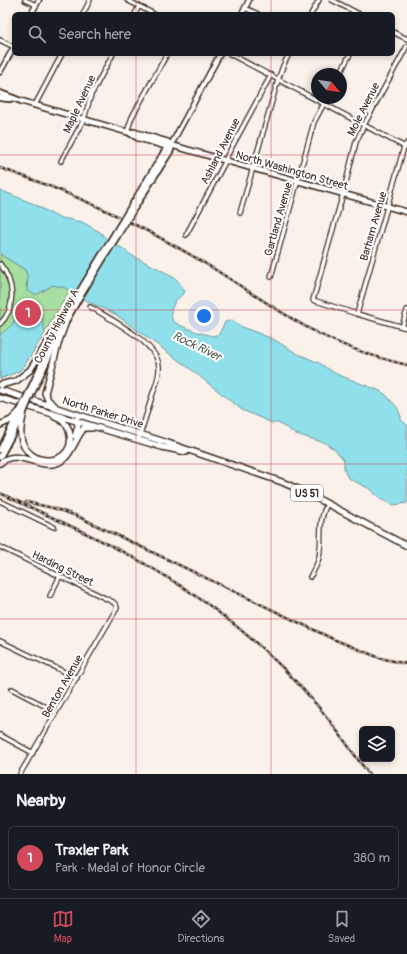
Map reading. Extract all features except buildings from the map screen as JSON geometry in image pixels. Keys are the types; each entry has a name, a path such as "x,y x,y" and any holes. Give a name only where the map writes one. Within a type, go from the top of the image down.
{"main road":[{"name":"North Washington Street","path":"0,93 16,100 127,132 134,132 168,142 171,145 407,212"},
{"path":"0,98 16,100"},
{"name":"North Washington Street","path":"127,132 132,136 165,146 171,145"},
{"path":"145,140 160,148 161,158"},
{"path":"134,206 166,149 171,145"},
{"path":"134,206 171,150 171,145"},
{"name":"County Highway A","path":"0,457 65,320 134,206"},
{"path":"0,385 16,381 30,370 65,320"},
{"path":"60,409 48,400 45,392 65,320"},
{"name":"North Parker Drive","path":"0,390 140,434 282,482 407,546"},
{"name":"North Parker Drive","path":"0,398 138,440 200,454"},
{"path":"22,411 20,432 25,448 38,459 47,461 55,460 62,456 68,449 70,441 69,430 58,418 39,410"},
{"path":"0,425 11,420 22,411"},
{"name":"County Highway A","path":"0,450 22,411"},
{"path":"72,447 77,432 77,421 73,413"},
{"path":"0,463 7,458 14,457 23,458 40,464 56,463 66,457 84,428 106,430"}],"street":[{"path":"25,0 36,5"},
{"path":"32,12 39,0"},
{"path":"84,12 90,0"},
{"path":"127,0 150,12"},
{"path":"243,12 249,0"},
{"path":"312,12 319,0"},
{"path":"332,0 355,12"},
{"path":"136,12 139,6"},
{"path":"245,8 254,12"},
{"path":"395,33 407,39"},
{"path":"0,40 12,46"},
{"name":"Mole Avenue","path":"357,314 313,300 356,142 407,46"},
{"path":"0,72 12,51"},
{"path":"34,105 61,56"},
{"name":"Maple Avenue","path":"61,161 84,119 91,95 112,56"},
{"path":"127,132 132,117 166,56"},
{"path":"171,145 219,56"},
{"path":"234,56 311,97"},
{"path":"240,213 282,66 288,56"},
{"path":"343,68 349,56"},
{"name":"Ashland Avenue","path":"186,235 271,75"},
{"path":"324,104 406,148"},
{"name":"Gartland Avenue","path":"271,278 315,120 324,104"},
{"name":"Barham Avenue","path":"357,314 407,143"},
{"path":"0,264 8,274 12,295 9,310 0,324"},
{"path":"90,308 119,324 139,339 155,353 158,360 159,373 138,440"},
{"path":"402,327 407,310"},
{"path":"357,314 407,328"},
{"path":"0,501 54,527"},
{"path":"310,577 318,563 320,556 320,524 321,517 327,504"},
{"name":"Harding Street","path":"0,547 113,602 117,606"},
{"path":"50,596 60,576"},
{"name":"Benton Avenue","path":"20,774 116,611 117,606"},
{"path":"0,641 76,678"},
{"path":"12,689 56,712"},
{"path":"0,735 33,753"}],"green space":[{"path":"0,254 25,270 28,277 26,287 42,292 53,285 70,290 24,366 19,371 0,379"}],"water":[{"name":"Rock River","path":"0,190 34,204 57,217 82,222 100,232 109,242 176,279 185,292 175,301 171,310 172,320 175,323 185,328 213,336 219,334 225,322 232,320 242,327 273,339 296,353 319,363 336,374 385,394 397,407 401,420 407,425 407,503 394,505 382,500 368,488 350,479 346,475 344,469 344,460 334,449 325,443 296,434 278,423 272,423 242,410 189,368 115,314 89,302 63,287 53,285 38,294 27,291 28,277 25,270 0,254"},
{"path":"24,303 37,306 42,317 45,333 24,366 19,371 0,379 0,335 13,324 21,306"}],"railway":[{"path":"0,168 55,188 134,224 186,252 283,313 332,340 356,350 407,365"},
{"path":"0,493 138,560 179,585 221,614 261,648 299,685 330,721 369,774"},
{"path":"26,502 53,508 77,516 333,639 380,658 407,664"}],"place":[{"name":"Traxler Park","path":"28,313"}]}
